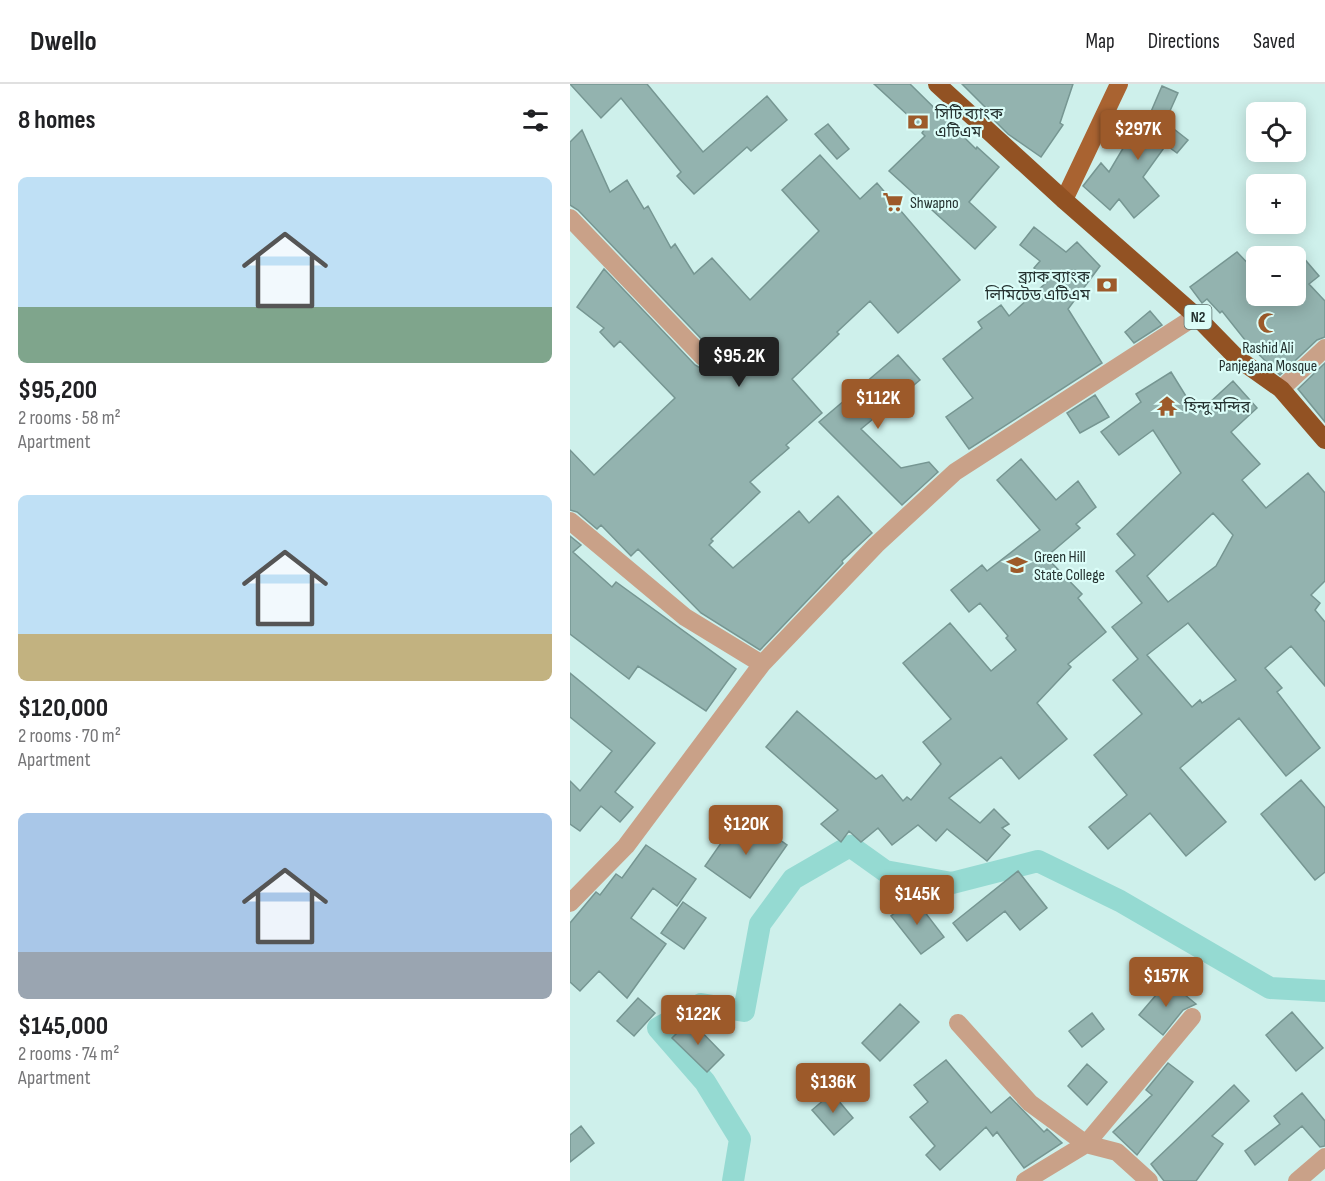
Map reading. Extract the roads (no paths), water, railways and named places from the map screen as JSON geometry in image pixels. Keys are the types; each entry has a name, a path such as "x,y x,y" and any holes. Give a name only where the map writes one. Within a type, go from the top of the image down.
{"highway":[{"name":"N2","path":"937,84 1196,316 1237,358 1281,389 1325,441"}],"main road":[{"path":"1064,200 1119,84"}],"street":[{"path":"570,218 702,357"},
{"path":"570,903 626,846 762,664 876,545 955,472 1196,316"},
{"path":"1281,389 1325,348"},
{"path":"570,521 684,617 762,664"},
{"path":"1025,1181 1086,1144 1192,1017"},
{"path":"957,1023 1030,1103 1086,1144 1117,1152 1149,1181"},
{"path":"1297,1181 1325,1157"}],"waterway":[{"path":"733,1181 740,1139 705,1082 658,1028 701,1004 744,1011 760,924 793,879 850,846 885,871 952,883 1038,861 1120,901 1270,988 1325,991"}],"place":[{"name":"সিটি ব্যাংক এটিএম","path":"918,122"},
{"name":"Shwapno","path":"893,202"},
{"name":"ব্র্যাক ব্যাংক লিমিটেড এটিএম","path":"1107,285"},
{"name":"Rashid Ali Panjegana Mosque","path":"1268,323"},
{"name":"হিন্দু মন্দির","path":"1167,406"},
{"name":"Green Hill State College","path":"1017,565"}]}
